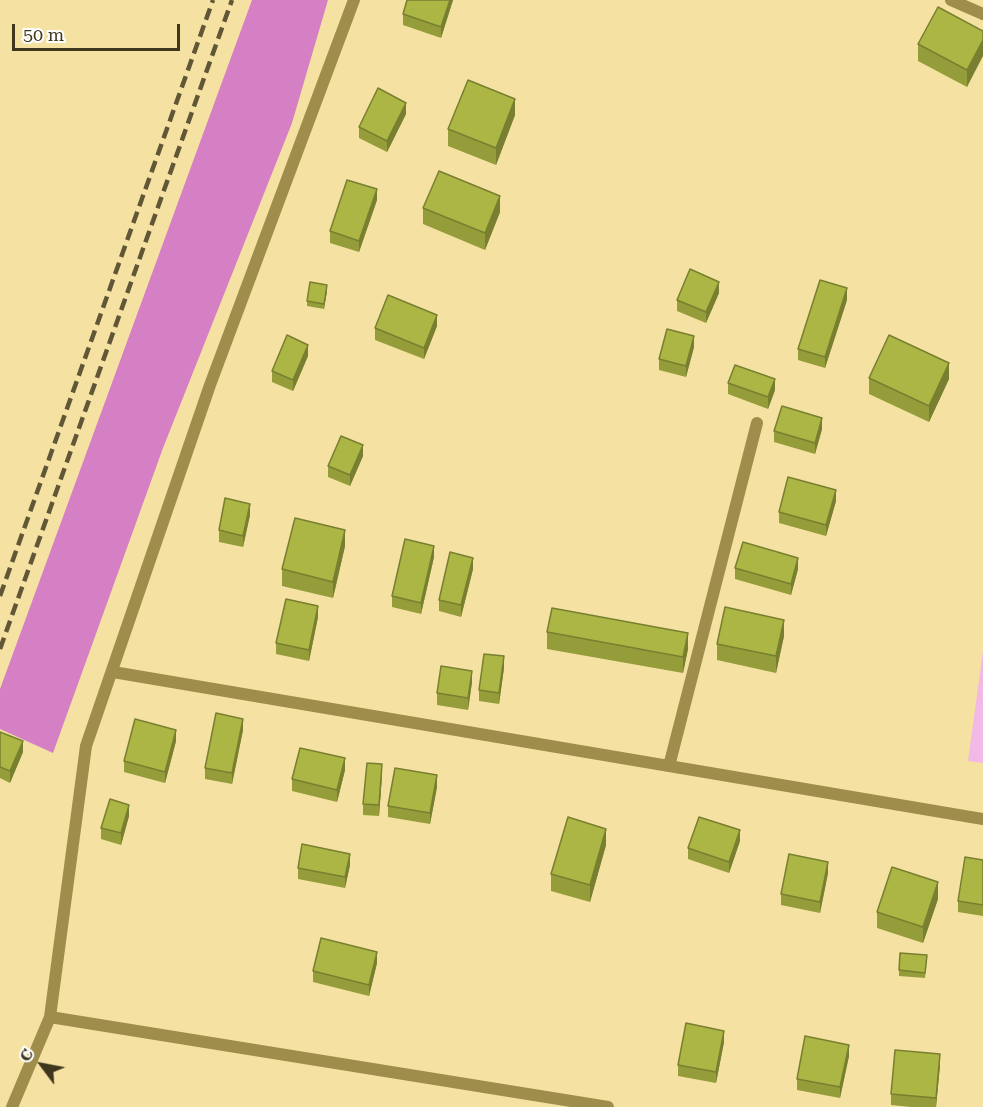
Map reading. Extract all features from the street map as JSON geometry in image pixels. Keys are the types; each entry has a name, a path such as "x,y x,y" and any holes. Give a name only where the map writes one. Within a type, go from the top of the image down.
{"street":[{"path":"12,1107 50,1017 86,746 210,385 354,0"},
{"path":"951,0 983,14"},
{"path":"669,766 757,423"},
{"path":"112,672 983,819"},
{"path":"50,1017 608,1107"}],"shaded area":[{"path":"252,0 328,0 292,123 163,448 53,753 0,729 0,689"},
{"path":"983,651 983,763 968,761"}],"building":[{"path":"407,0 450,0 441,27 403,14"},
{"path":"938,7 983,31 983,40 967,70 918,44"},
{"path":"468,80 515,99 496,148 448,129"},
{"path":"378,88 406,103 387,141 359,127"},
{"path":"439,171 500,196 485,233 423,208"},
{"path":"347,180 377,189 359,241 330,231"},
{"path":"690,269 719,282 706,312 677,300"},
{"path":"820,280 847,288 825,357 798,349"},
{"path":"310,282 327,285 324,304 307,301"},
{"path":"388,295 437,315 424,348 375,328"},
{"path":"667,329 694,336 686,366 659,359"},
{"path":"287,335 308,345 293,380 272,371"},
{"path":"889,335 949,363 929,406 869,378"},
{"path":"735,365 775,379 768,397 728,383"},
{"path":"782,406 822,418 815,443 774,431"},
{"path":"341,436 363,445 350,475 328,466"},
{"path":"788,477 836,490 826,525 779,512"},
{"path":"225,498 250,504 243,536 219,530"},
{"path":"295,518 345,530 333,582 282,569"},
{"path":"405,539 434,546 421,603 392,596"},
{"path":"743,542 798,558 791,584 735,568"},
{"path":"450,552 473,558 461,605 439,600"},
{"path":"286,599 318,606 309,650 276,643"},
{"path":"725,607 784,620 776,656 717,644"},
{"path":"552,608 688,633 683,657 547,632"},
{"path":"484,654 504,656 499,693 479,690"},
{"path":"441,666 472,671 468,698 437,693"},
{"path":"216,713 243,719 232,773 205,768"},
{"path":"135,719 176,730 165,772 124,761"},
{"path":"0,732 23,741 10,771 0,767"},
{"path":"300,748 345,758 337,790 292,779"},
{"path":"367,763 382,764 379,805 363,804"},
{"path":"395,768 437,775 430,813 388,806"},
{"path":"110,799 129,805 121,833 101,828"},
{"path":"568,817 606,829 590,885 551,874"},
{"path":"699,817 740,830 729,862 688,848"},
{"path":"302,844 350,854 345,877 298,868"},
{"path":"789,854 828,862 820,902 781,894"},
{"path":"965,857 983,860 983,905 958,901"},
{"path":"892,867 938,882 923,927 877,912"},
{"path":"321,938 377,952 369,985 313,971"},
{"path":"900,953 927,955 925,973 899,970"},
{"path":"686,1023 724,1031 716,1072 678,1065"},
{"path":"805,1036 849,1045 840,1087 797,1079"},
{"path":"895,1050 940,1054 936,1098 891,1094"}],"railway":[{"path":"0,596 213,0"},
{"path":"0,649 232,0"}]}
